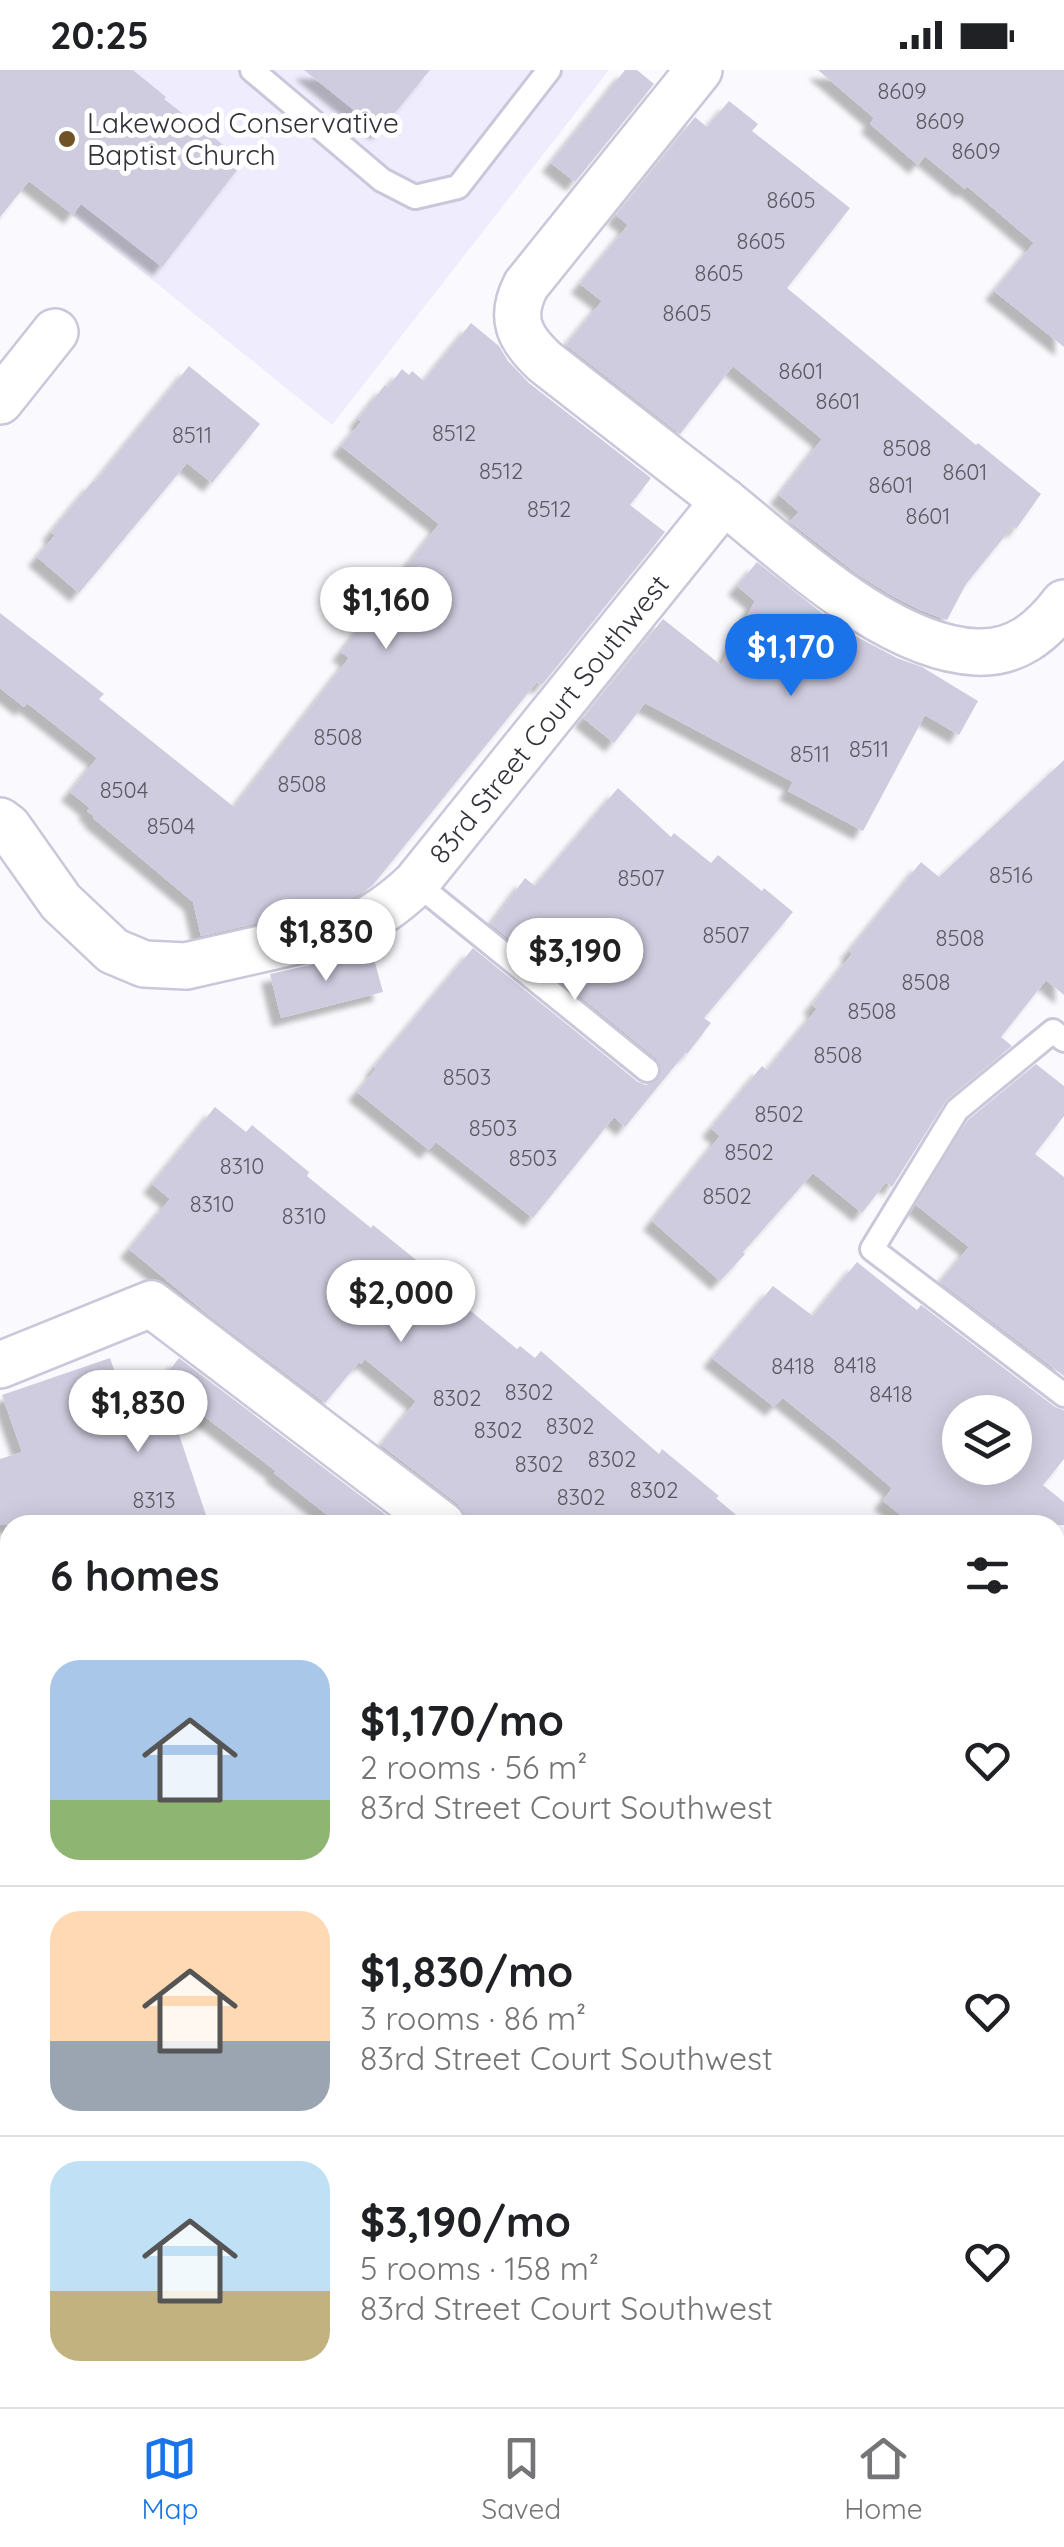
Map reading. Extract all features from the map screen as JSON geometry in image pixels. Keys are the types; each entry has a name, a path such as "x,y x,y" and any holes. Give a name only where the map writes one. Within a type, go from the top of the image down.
{"street":[{"path":"700,70 526,285 518,300 517,317 524,338 545,362 828,584 904,632 932,644 979,652 1012,647 1042,629 1064,603"},
{"path":"0,401 55,332"},
{"name":"83rd Street Court Southwest","path":"4,824 61,902 113,951 144,964 186,966 349,929 384,911 416,883 724,501"},
{"path":"0,1365 152,1304 429,1515"}],"lane":[{"path":"252,70 382,180 414,197 458,188 548,70"},
{"path":"416,883 647,1070"},
{"path":"1064,1040 1053,1031 957,1110 872,1248 1064,1396"}],"shaded area":[{"path":"0,70 609,70 332,425 0,157"}],"building":[{"path":"0,70 133,70 244,161 162,267 81,204 73,215 29,181 0,217"},
{"path":"304,70 430,70 380,131"},
{"path":"625,70 637,70 654,84 575,182 551,163"},
{"path":"818,70 1064,70 1064,347 994,291 1034,243 925,156 918,165 870,124 874,118"},
{"path":"729,101 758,124 752,131 850,208 787,288 1041,494 1016,529 1013,526 966,584 947,620 889,594 790,522 799,512 779,495 822,439 733,366 680,434 566,345 602,301 580,284 628,225 616,215 695,117 707,127"},
{"path":"471,323 499,346 529,383 651,478 630,505 665,532 372,886 341,904 201,936 193,902 93,818 87,811 90,808 70,792 97,758 27,703 24,707 0,688 0,613 104,694 99,699 234,807 349,658 341,652 439,524 341,446 385,385 388,387 402,369 409,375 412,371 424,381"},
{"path":"189,366 260,424 212,483 187,463 79,593 37,557 55,535 51,532"},
{"path":"757,562 861,639 922,667 978,701 959,735 925,715 863,831 788,791 793,782 645,703 614,743 583,718 663,619 721,665 755,601 737,586"},
{"path":"1064,760 1064,995 1046,980 1001,1037 1012,1046 947,1099 892,1187 886,1182 862,1213 813,1173 720,1281 652,1221 720,1136 711,1128 762,1066 767,1070 817,1009 812,1005 852,954 849,951 921,862 939,877"},
{"path":"618,788 671,837 674,833 711,863 718,855 793,912 704,1018 711,1023 625,1127 614,1117 533,1218 436,1142 429,1150 357,1092 473,948 638,1082 646,1085 658,1080 662,1071 656,1058 491,924 525,878 535,886"},
{"path":"371,948 383,992 281,1018 270,974"},
{"path":"1036,1064 1064,1086 1064,1116 1035,1154 1064,1177 1064,1376 940,1282 969,1247 916,1205 968,1120"},
{"path":"215,1107 246,1132 252,1125 309,1172 307,1176 447,1285 444,1289 517,1349 520,1346 535,1358 541,1351 659,1454 662,1449 719,1496 716,1498 736,1515 466,1515 458,1504 381,1445 416,1401 365,1359 325,1403 129,1249 170,1199 152,1184"},
{"path":"857,1262 917,1310 921,1305 1064,1410 1064,1459 1043,1485 1064,1502 1064,1515 900,1515 883,1501 892,1488 840,1444 783,1398 774,1407 712,1358 773,1286 813,1316"},
{"path":"110,1358 131,1419 179,1358 386,1515 327,1515 162,1384 206,1515 0,1515 0,1459 22,1452 2,1395"}],"place":[{"name":"Lakewood Conservative Baptist Church","path":"67,139"}]}
